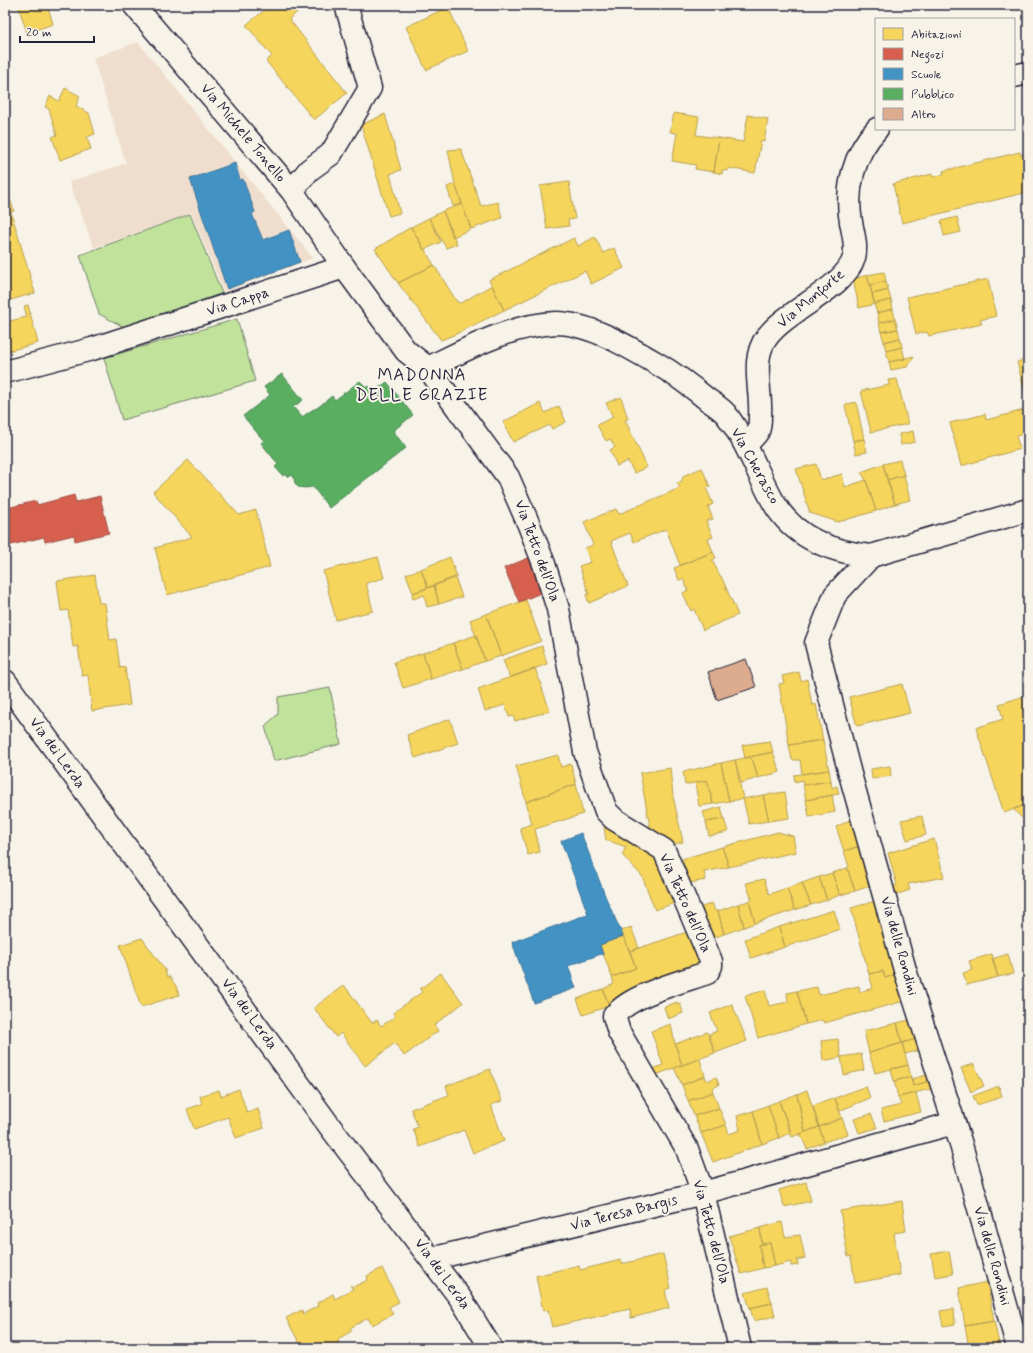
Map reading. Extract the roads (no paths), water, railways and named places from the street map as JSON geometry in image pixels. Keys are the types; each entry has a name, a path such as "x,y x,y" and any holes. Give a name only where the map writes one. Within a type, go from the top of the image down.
{"street":[{"name":"Via Michele Tonello","path":"134,5 292,191 344,267"},
{"path":"292,191 309,170 331,154 370,88 346,5"},
{"path":"1015,76 1028,73"},
{"name":"Via Monforte","path":"746,445 759,430 761,401 757,364 767,337 788,316 826,289 846,272 854,257 855,241 850,220 849,191 856,161 870,136 876,130"},
{"path":"344,267 406,351 428,368"},
{"name":"Via Cappa","path":"5,372 92,349 344,267"},
{"name":"Via Cherasco","path":"428,368 485,340 526,327 557,323 589,330 624,344 679,376 724,412 746,445 775,504 796,529 822,545 839,551 871,556 1028,510"},
{"name":"Via Tetto dell'Ola","path":"428,368 508,477 542,558 558,609 585,752 606,811 614,819 664,850 711,961 711,966 707,973 634,1000 620,1008 614,1016 620,1032 687,1149 703,1193 740,1348"},
{"name":"Via delle Rondini","path":"871,556 835,595 816,642 850,774 905,970 954,1123 1018,1348"},
{"name":"Via dei Lerda","path":"5,681 331,1128 461,1299 484,1346"},
{"name":"Via Teresa Bargis","path":"432,1259 703,1193 954,1123"}],"district":[{"name":"MADONNA DELLE GRAZIE","path":"422,385"}]}
